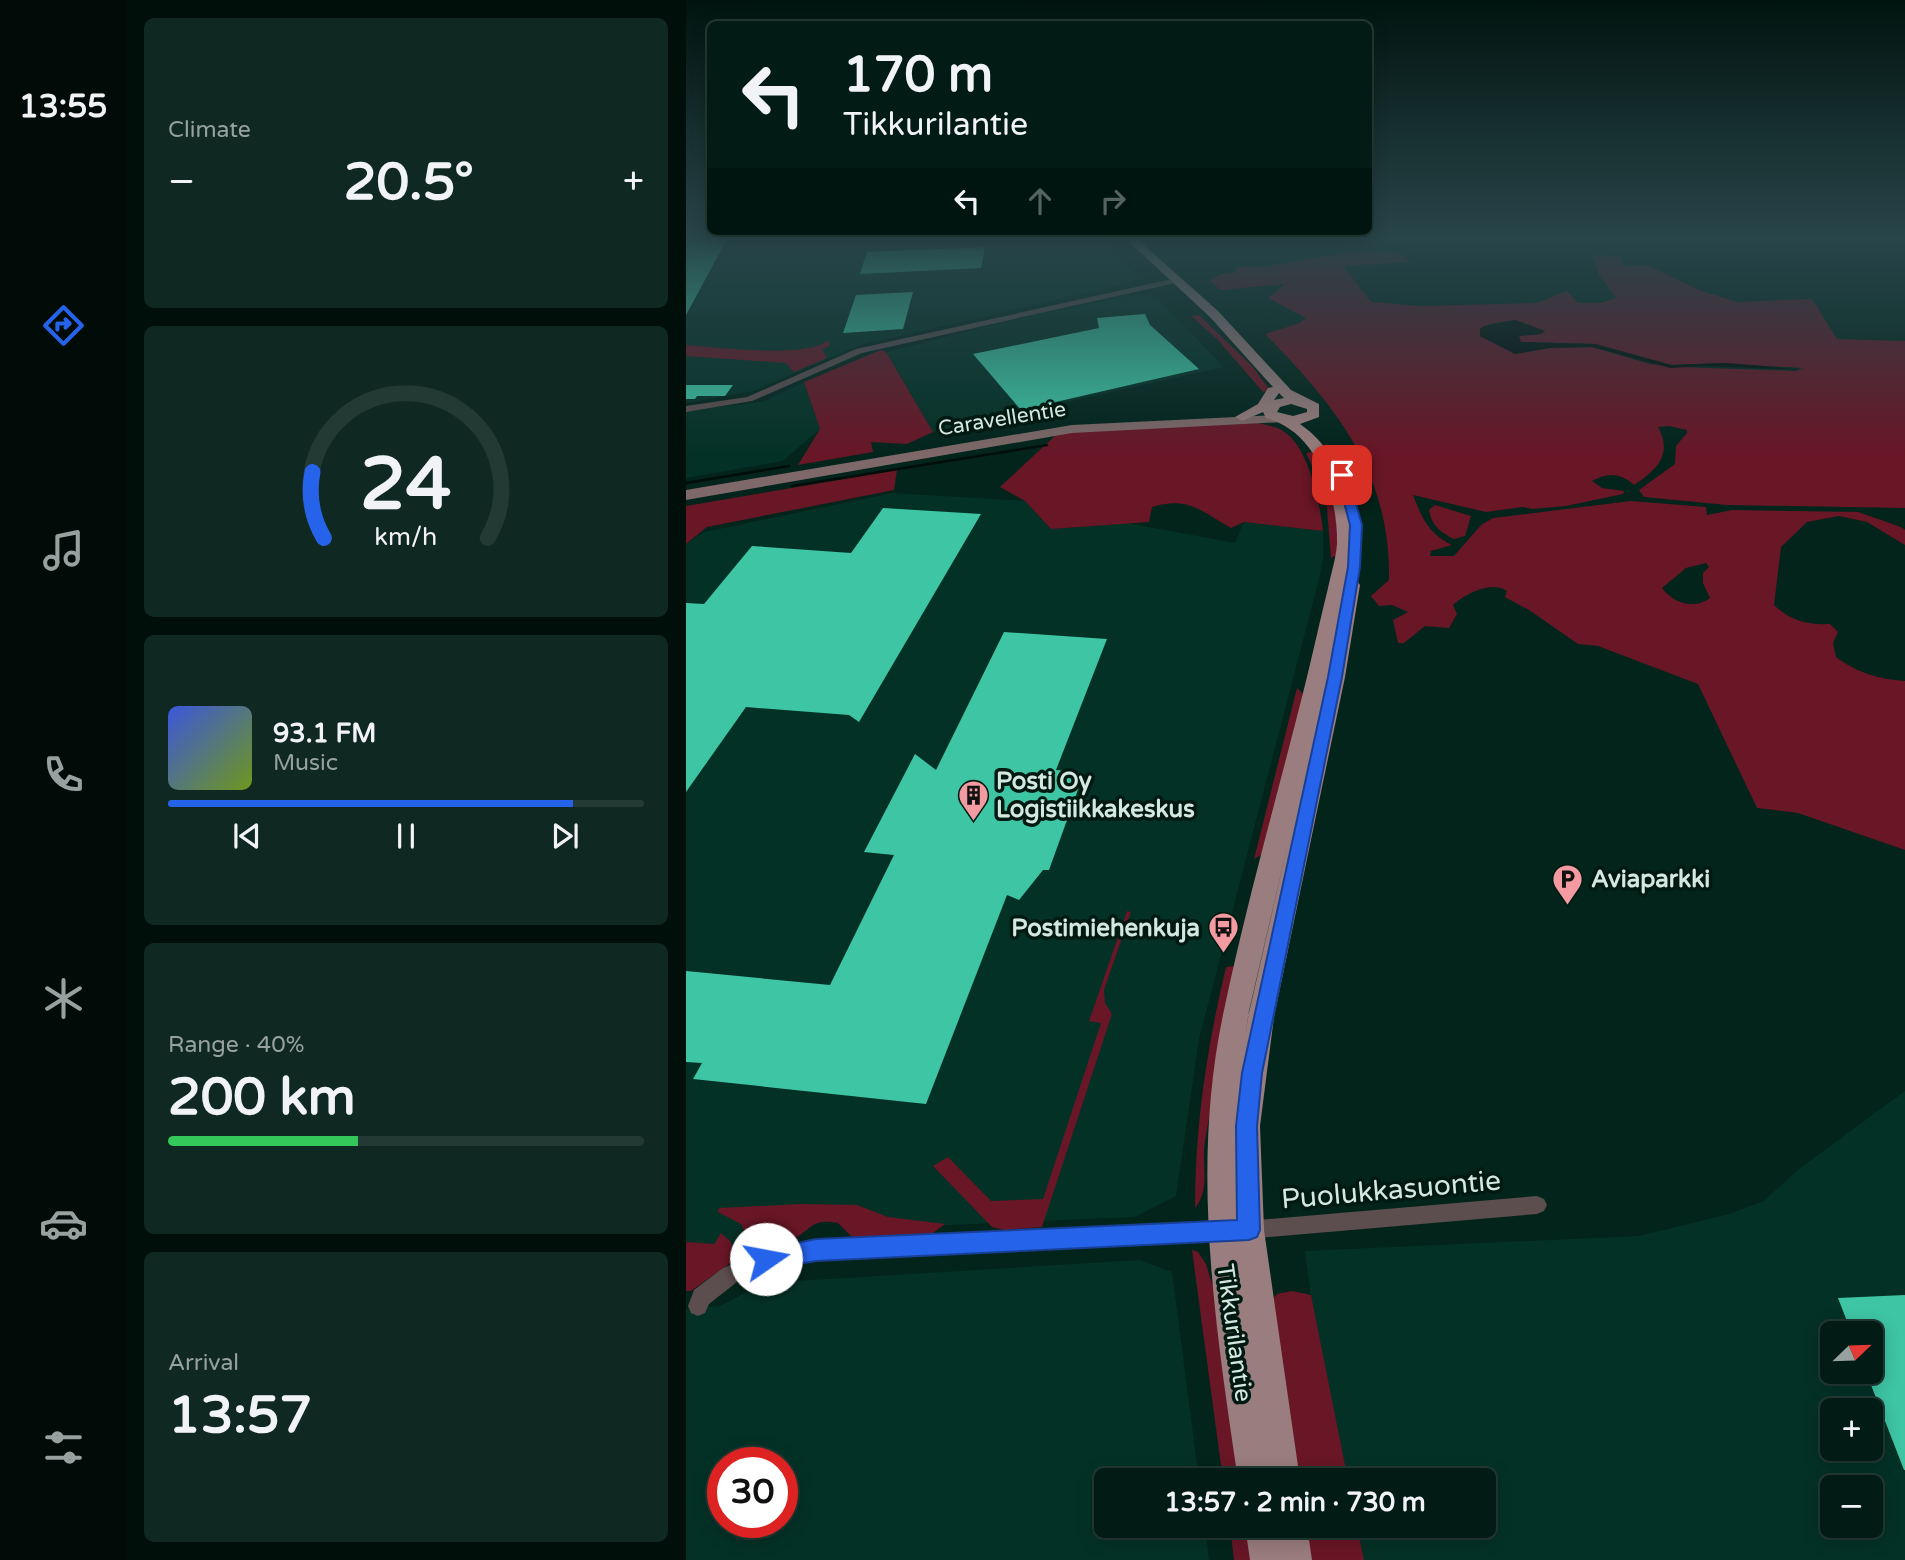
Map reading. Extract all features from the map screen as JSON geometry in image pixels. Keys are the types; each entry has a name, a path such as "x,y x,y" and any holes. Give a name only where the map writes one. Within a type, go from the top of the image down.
{"main road":[{"name":"Tikkurilantie","path":"1202,312 1248,358 1276,408 1311,438 1333,476 1345,523 1345,547 1320,664 1236,1011 1223,1105 1235,1231 1281,1468"},
{"name":"Tikkurilantie","path":"1208,312 1228,329 1286,393 1314,407 1315,411 1309,423 1331,453 1348,490 1356,525 1356,546 1344,631 1252,1073 1227,1299 1253,1468"},
{"path":"1276,408 1301,401"},
{"path":"1276,408 1311,417"},
{"name":"Caravellentie","path":"686,495 1072,429 1209,422 1276,408"},
{"name":"Caravellentie","path":"1209,422 1276,408"},
{"name":"Caravellentie","path":"686,501 804,474"},
{"path":"1264,1538 1268,1560"},
{"path":"1291,1538 1294,1560"}],"street":[{"path":"686,409 743,401 859,352 1036,312"},
{"name":"Puolukkasuontie","path":"1235,1231 1537,1205"},
{"path":"698,1306 701,1297 730,1275 782,1254 986,1241 1235,1231"}],"shaded area":[{"path":"686,312 1005,312 860,345 753,391 686,403"},
{"path":"1050,312 1170,312 1224,367 933,432 886,352"},
{"path":"1294,312 1820,312 1837,339 1905,341 1905,508 1727,505 1644,497 1639,490 1675,464 1676,446 1687,433 1687,430 1669,426 1658,427 1664,445 1660,461 1634,485 1614,475 1592,481 1602,488 1624,491 1623,494 1566,506 1532,509 1523,507 1486,512 1413,495 1427,524 1452,545 1431,551 1430,556 1454,556 1481,525 1493,518 1631,501 1706,507 1707,515 1732,510 1858,512 1901,527 1905,530 1905,545 1867,522 1839,516 1807,522 1781,547 1774,605 1800,621 1830,624 1838,632 1833,643 1836,657 1844,663 1869,674 1905,681 1905,850 1798,813 1757,808 1698,684 1598,646 1578,644 1505,597 1507,591 1501,588 1479,590 1458,601 1453,605 1457,614 1449,628 1425,626 1404,643 1398,643 1393,620 1408,612 1392,605 1379,606 1371,596 1389,580 1387,542 1380,507 1369,475 1336,416 1315,388 1265,334 1300,323 1306,318","holes":["1515,320 1545,331 1519,336 1521,342 1596,344 1671,365 1718,363 1802,368 1796,371 1650,364 1592,347 1549,348 1515,354 1480,336 1489,324","1706,563 1709,567 1703,573 1703,583 1710,598 1704,602 1684,603 1672,598 1662,588 1686,568"]},
{"path":"1199,315 1252,366 1270,390 1263,392 1218,340 1191,316"},
{"path":"1515,320 1545,331 1541,334 1519,336 1521,342 1595,344 1671,365 1727,363 1808,370 1705,366 1670,368 1592,347 1549,348 1515,354 1480,336 1480,329 1484,326"},
{"path":"828,340 830,346 822,349 827,358 794,372 786,363 686,356 686,345 782,350 817,346"},
{"path":"881,350 886,352 933,432 907,444 871,442 873,452 798,465 820,429 804,382"},
{"path":"804,382 820,429 783,461 686,478 686,411 765,401"},
{"path":"1252,421 1283,431 1300,449 1312,476 1323,531 1244,522 1231,528 1194,507 1175,503 1152,507 1149,522 1051,529 1025,501 1000,487 1057,434"},
{"path":"1312,452 1328,474 1335,500 1337,555 1331,558 1326,497 1306,453"},
{"path":"897,470 894,490 707,527 686,544 686,506"},
{"path":"892,493 1025,501 1051,529 1127,523 1235,543 1244,522 1323,531 1323,559 1318,583 1199,1039 1176,1196 1135,1217 855,1229 852,1215 810,1217 796,1232 686,1277 686,544 704,532"},
{"path":"1435,505 1471,516 1465,536 1454,539 1437,528 1429,510"},
{"path":"1297,688 1303,694 1266,852 1254,859"},
{"path":"1127,911 1131,912 1104,990 1105,1003 1112,1014 1042,1227 1004,1230 992,1227 933,1166 948,1157 991,1201 1043,1199 1101,1023 1089,1021"},
{"path":"1235,966 1205,1141 1203,1192 1195,1208 1197,1147 1208,1057 1226,967"},
{"path":"1905,1091 1905,1560 1364,1560 1359,1538 1496,1538 1496,1468 1345,1468 1314,1318 1305,1251 1639,1236 1729,1214 1764,1201 1799,1169"},
{"path":"800,1204 857,1205 888,1217 945,1224 933,1233 852,1237 838,1223 823,1222 813,1225 790,1241 754,1252 741,1224 718,1212 719,1208"},
{"path":"721,1233 731,1242 736,1259 691,1291 686,1291 686,1242 714,1244"},
{"path":"1192,1250 1198,1252 1206,1264 1216,1297 1237,1468 1221,1468"},
{"path":"1140,1260 1172,1272 1197,1468 1094,1468 1094,1538 1206,1538 1209,1560 686,1560 686,1309 720,1306 764,1283"},
{"path":"1292,1291 1311,1295 1346,1468 1294,1468 1268,1304 1277,1294"},
{"path":"1231,1538 1248,1538 1252,1560 1234,1560"},
{"path":"1305,1538 1359,1538 1364,1560 1308,1560"}],"building":[{"path":"850,312 908,312 903,329 843,333"},
{"path":"1145,314 1150,325 1199,369 1021,410 973,354 1099,328 1097,318"},
{"path":"686,385 733,385 725,396 697,396 695,399 686,399"},
{"path":"883,508 981,514 859,722 849,715 746,707 686,792 686,603 704,604 752,546 851,553"},
{"name":"Posti Oy Logistiikkakeskus","path":"1004,632 1107,639 1056,770 1084,773 1049,870 1043,870 1019,900 1007,895 926,1104 693,1079 702,1063 686,1062 686,971 830,985 894,855 864,852 915,754 936,770"},
{"path":"1905,1295 1905,1470 1883,1416 1883,1398 1876,1398 1871,1384 1883,1384 1883,1321 1847,1321 1838,1298"}],"waterway":[{"path":"792,486 1047,445"},
{"path":"686,483 789,466"}],"place":[{"name":"Posti Oy Logistiikkakeskus","path":"973,822"},
{"name":"Aviaparkki","path":"1568,906"},
{"name":"Postimiehenkuja","path":"1223,955"}],"route":[{"path":"766,1259 816,1250 1249,1230 1246,1126 1252,1073 1261,1017 1335,677 1354,567 1356,525 1342,475"}]}
